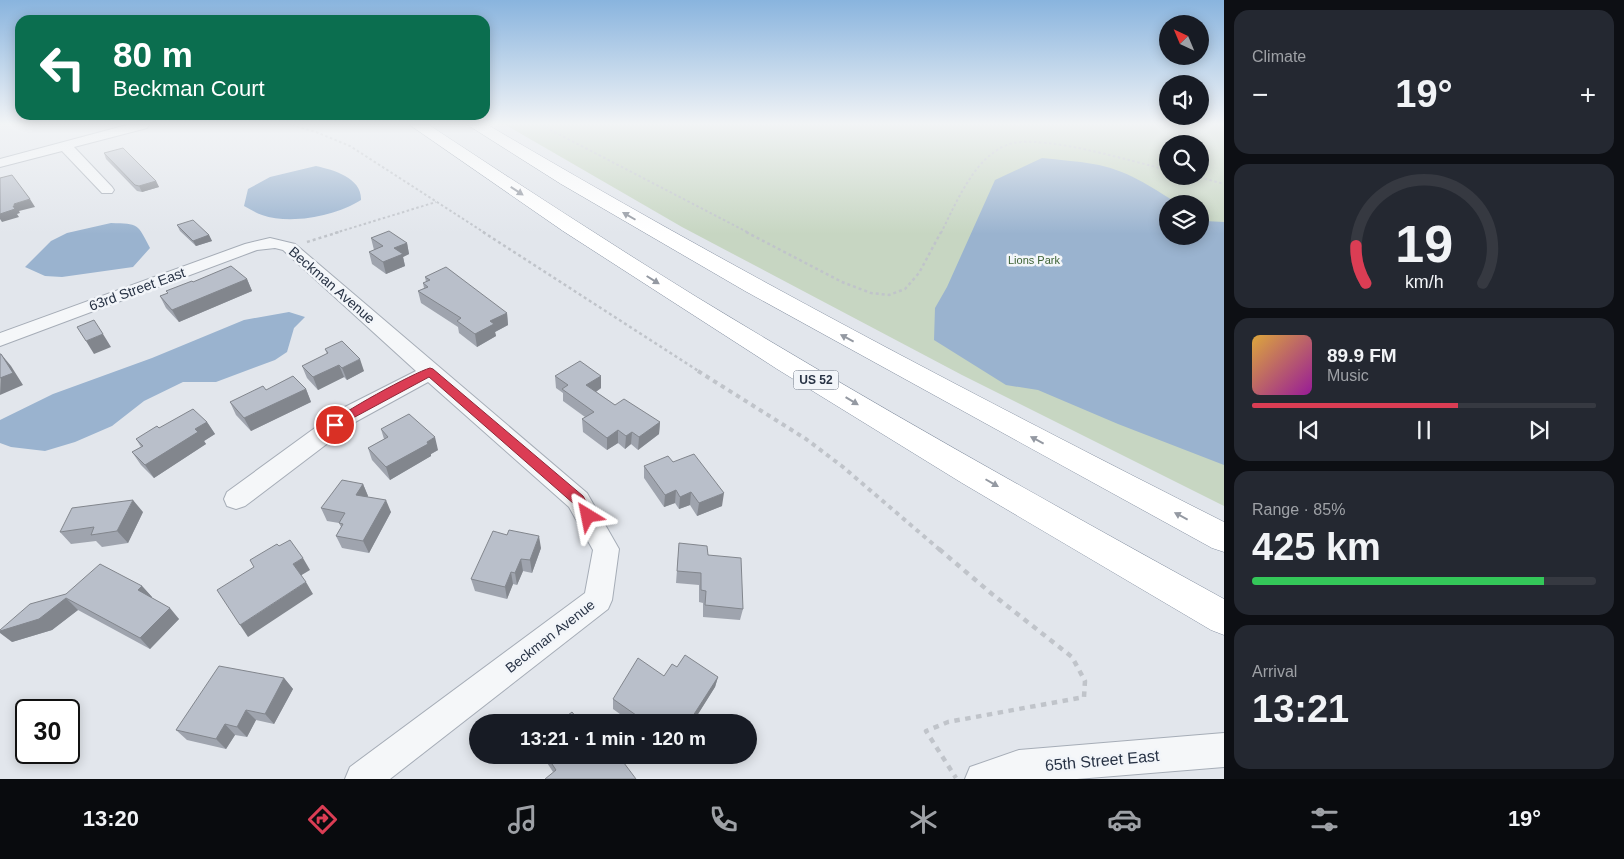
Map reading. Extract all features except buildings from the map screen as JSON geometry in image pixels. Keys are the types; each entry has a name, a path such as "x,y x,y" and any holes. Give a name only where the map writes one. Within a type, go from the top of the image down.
{"highway":[{"name":"US 52","path":"473,161 607,251 734,331 1224,618"},
{"path":"538,161 704,259 1023,433 1224,538"}],"street":[{"path":"80,161 107,190"},
{"name":"63rd Street East","path":"0,340 251,247 282,244"},
{"name":"Beckman Avenue","path":"282,244 578,500 606,549 598,600 362,779"},
{"path":"236,499 349,415 430,372"},
{"name":"65th Street East","path":"982,779 1019,767 1221,750"}],"path":[{"path":"374,161 806,439 843,467 992,594 1072,657 1085,680 1084,697 948,722 926,731 957,779"},
{"path":"611,161 842,282 871,294 890,296 904,290 916,278 941,234 959,196 985,161"},
{"path":"1128,161 1159,168"},
{"path":"1209,180 1224,184"},
{"path":"282,244 436,202"}],"green space":[{"name":"Lions Park","path":"569,161 1159,161 1159,185 1209,185 1209,161 1224,161 1224,506 962,375 682,227"}],"water":[{"path":"1035,161 1075,161 1105,166 1127,174 1164,195 1159,195 1159,245 1209,245 1209,221 1224,222 1224,465 1118,424 1038,390 1006,385 934,340 935,308 947,287 995,180"},
{"path":"316,166 346,176 357,186 361,200 351,206 326,214 299,219 274,218 244,206 248,189 270,177"},
{"path":"111,223 136,226 150,248 133,267 62,277 45,276 25,267 51,241 67,233"},
{"path":"289,312 305,317 294,328 287,352 275,360 216,382 183,382 144,401 112,426 75,442 45,451 11,447 0,443 0,420 53,394 152,358 244,320"}],"route":[{"path":"335,425 349,415 430,372 578,500 588,516"}]}
